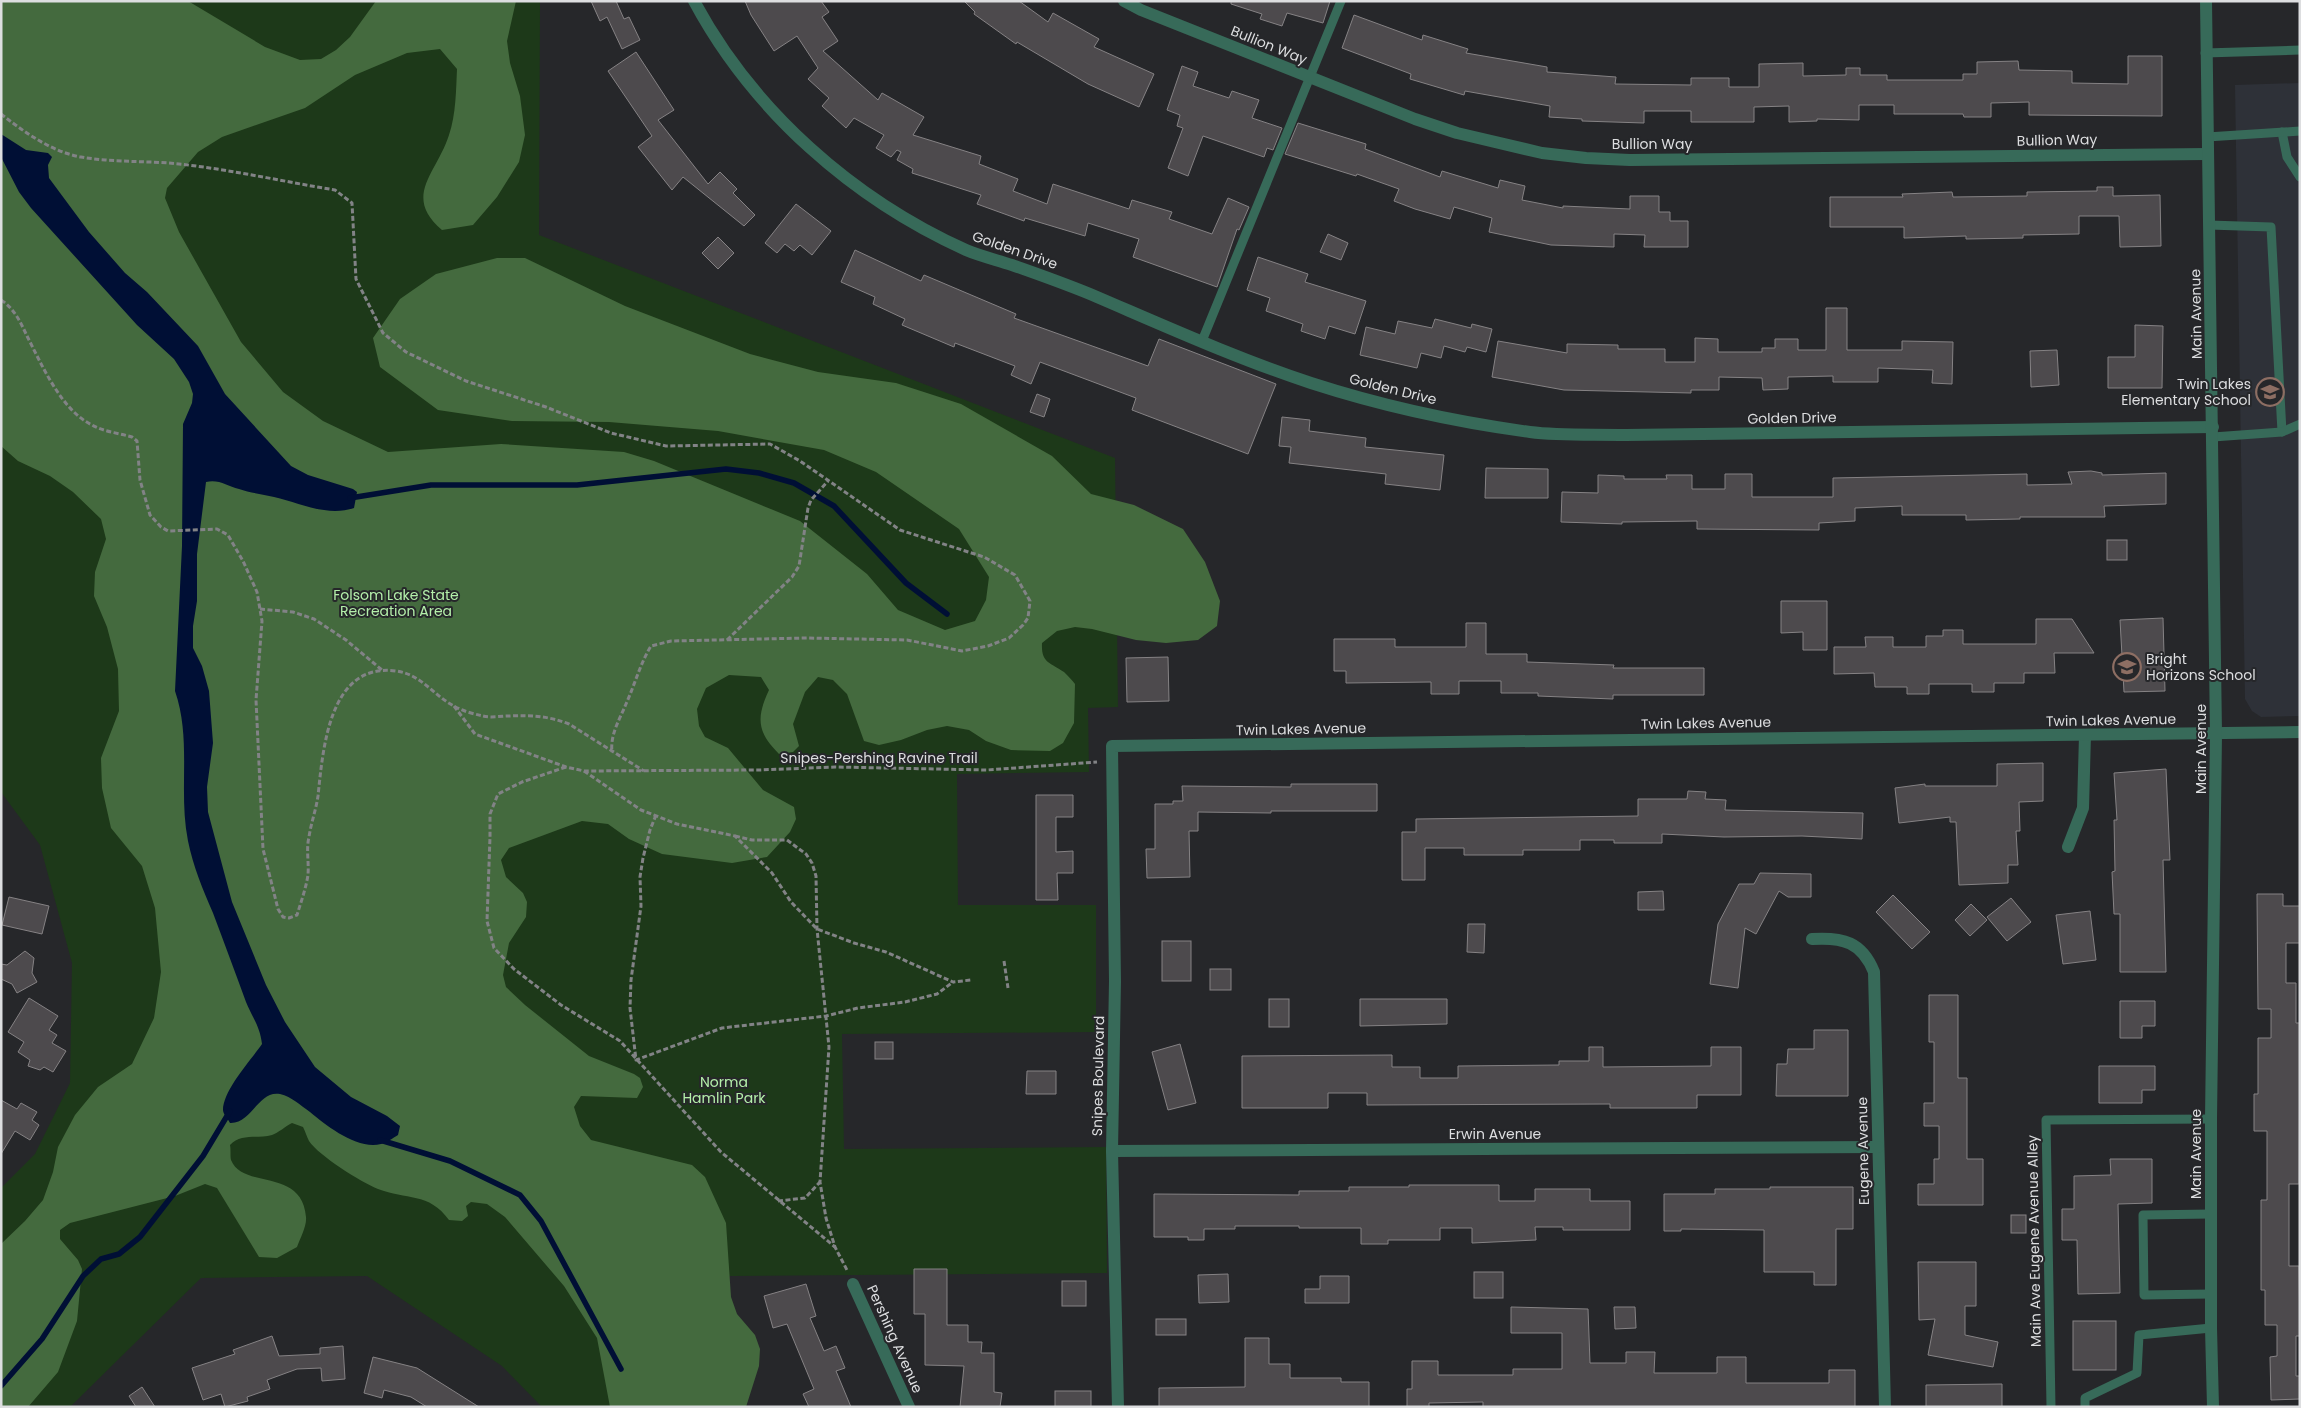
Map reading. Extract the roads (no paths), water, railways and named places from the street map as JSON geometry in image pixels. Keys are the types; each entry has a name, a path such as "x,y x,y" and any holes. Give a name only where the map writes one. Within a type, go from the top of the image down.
{"street":[{"name":"Golden Drive","path":"694,1 724,49 770,107 813,151 878,201 913,223 968,251 1068,284 1202,341 1310,382 1364,398 1473,423 1533,432 1626,435 2213,432"},
{"name":"Bullion Way","path":"1124,1 1141,10 1415,119 1457,133 1534,151 1586,158 1630,160 2207,154"},
{"name":"Main Avenue","path":"2206,1 2205,53 2213,432 2216,734 2210,1119 2210,1328 2213,1407"},
{"name":"Twin Lakes Avenue","path":"1112,746 2300,732"},
{"path":"2068,846 2083,808 2084,735"},
{"name":"Snipes Boulevard","path":"1112,746 1115,981 1112,1151 1118,1407"},
{"name":"Eugene Avenue","path":"1812,939 1826,938 1849,942 1860,949 1868,959 1874,972 1885,1407"},
{"name":"Erwin Avenue","path":"1112,1151 1878,1147"},
{"name":"Pershing Avenue","path":"853,1284 909,1407"}],"lane":[{"path":"1202,341 1341,1"},
{"path":"2205,53 2300,50"},
{"path":"2207,137 2300,131"},
{"path":"2282,132 2287,157 2300,177"},
{"path":"2209,225 2271,228 2282,432"},
{"path":"2213,432 2282,432 2300,424"},
{"name":"Main Ave Eugene Avenue Alley","path":"2051,1407 2046,1120 2210,1119"},
{"path":"2210,1214 2143,1215 2144,1295 2210,1294"},
{"path":"2084,1407 2085,1398 2138,1373 2139,1336 2210,1328"}],"water":[{"path":"1,134 26,150 48,153 52,157 48,165 49,178 89,232 125,273 147,292 198,346 225,394 291,466 308,475 353,489 357,492 354,508 334,511 314,508 219,482 206,482 197,554 197,601 193,626 193,648 202,666 209,691 213,743 207,787 208,812 232,902 266,985 285,1022 315,1067 351,1097 387,1116 400,1126 398,1135 383,1143 362,1144 343,1136 292,1099 280,1094 272,1094 266,1097 238,1122 230,1123 224,1113 224,1102 232,1085 262,1044 258,1027 246,1002 195,869 185,822 183,728 175,691 182,546 183,424 192,403 193,394 189,382 174,359 137,325 31,208 19,192 1,157"}],"waterway":[{"path":"350,498 431,485 577,485 726,469 759,473 794,483 834,506 906,583 947,614"},
{"path":"1,1386 42,1339 83,1276 101,1259 119,1254 140,1237 203,1156 230,1111"},
{"path":"380,1140 450,1161 520,1195 541,1221 621,1369"}],"place":[{"name":"Twin Lakes Elementary School","path":"2270,392"},
{"name":"Bright Horizons School","path":"2127,667"}],"park label":[{"name":"Folsom Lake State Recreation Area","path":"396,604"},
{"name":"Norma Hamlin Park","path":"724,1090"}]}
